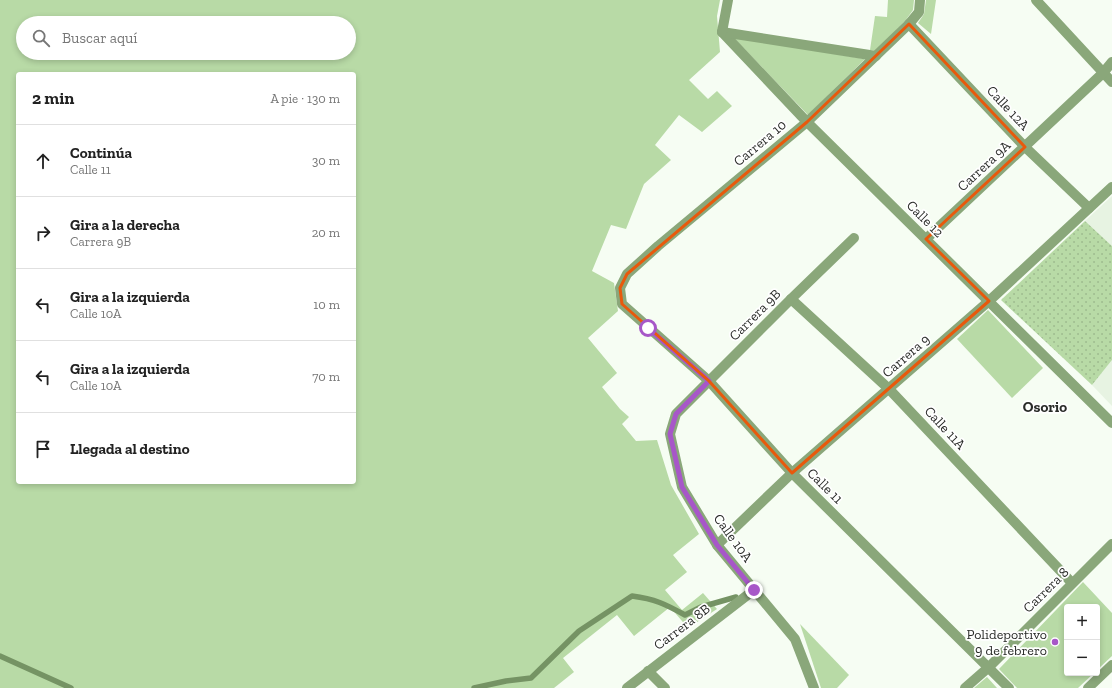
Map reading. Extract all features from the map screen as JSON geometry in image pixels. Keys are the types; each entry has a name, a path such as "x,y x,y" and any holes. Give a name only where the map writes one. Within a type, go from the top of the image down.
{"street":[{"path":"728,0 722,32 876,56"},
{"name":"Carrera 10","path":"622,304 620,288 627,274 658,246 807,122 909,24 919,12 920,0"},
{"path":"1036,0 1112,82"},
{"name":"Calle 12A","path":"909,24 1025,146 1089,208"},
{"name":"Calle 12","path":"722,32 807,122 1112,423"},
{"name":"Carrera 9A","path":"926,239 1103,73 1112,62"},
{"name":"Carrera 9","path":"717,545 792,474 989,301 1112,186"},
{"name":"Carrera 9B","path":"676,414 854,238"},
{"name":"Calle 11A","path":"791,299 889,389 1072,583"},
{"name":"Calle 11","path":"622,304 709,381 792,474 1009,688"},
{"name":"Calle 10A","path":"676,414 670,434 682,487 717,545 795,639 814,688"},
{"name":"Carrera 8","path":"965,688 989,667 1112,544"},
{"name":"Carrera 8B","path":"627,688 648,670 754,590"},
{"path":"1088,688 1112,665"},
{"path":"648,670 665,688"}],"highlighted area":[{"path":"909,24 1025,147 926,239 989,301 792,473 709,381 622,304 620,288 627,274 807,122"}],"shaded area":[{"path":"1112,196 1112,246 1085,221"},
{"path":"1112,360 1112,406 1092,385"}],"green space":[{"path":"0,0 720,0 717,16 720,52 689,80 708,99 717,91 732,106 702,132 679,115 655,145 671,160 644,184 626,229 611,225 592,271 614,283 618,311 588,338 617,373 602,387 620,409 629,417 622,424 636,441 657,440 671,485 699,534 673,555 687,572 665,590 682,610 703,593 717,609 688,628 670,607 634,636 617,615 563,658 574,672 554,688 0,688"},
{"path":"888,0 914,0 913,10 905,21 876,51 870,50 875,16 887,17"},
{"path":"926,0 936,0 931,34 918,23 924,14"},
{"path":"733,37 865,59 808,115"},
{"path":"1085,221 1112,246 1112,360 1092,385 1001,300"},
{"path":"988,310 1043,368 1012,398 957,339"},
{"path":"1083,582 1112,613 1112,656 1100,667 1100,604 1064,604 1064,676 1091,676 1078,688 1017,688 999,669"},
{"path":"800,624 849,675 837,688 821,688"},
{"path":"987,677 997,688 974,688"}],"waterway":[{"path":"474,688 506,681 531,678 579,631 632,596 660,602 685,615 701,607 736,597"},
{"path":"0,656 71,688"}],"place":[{"name":"Polideportivo 9 de febrero","path":"1055,642"}],"district":[{"name":"Osorio","path":"1045,407"}],"route":[{"path":"648,328 709,381 676,414 670,434 682,487 717,545 754,590"}]}
